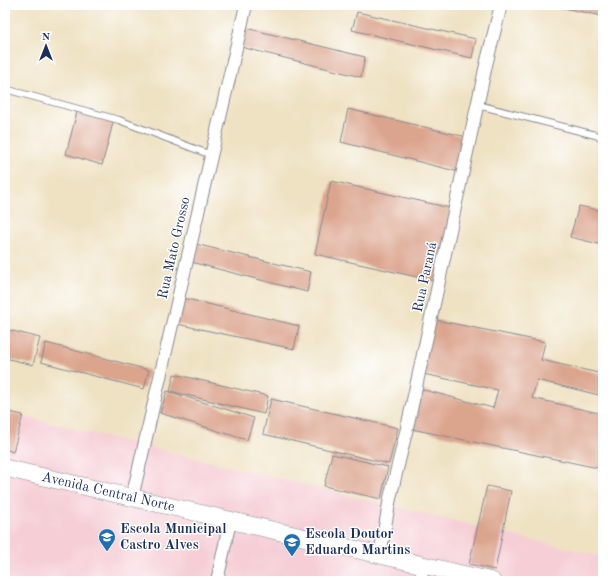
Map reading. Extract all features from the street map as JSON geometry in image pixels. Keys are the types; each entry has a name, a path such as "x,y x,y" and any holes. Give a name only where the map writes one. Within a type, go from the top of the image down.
{"main road":[{"name":"Avenida Central Norte","path":"5,468 380,556 422,573 492,581"}],"street":[{"name":"Rua Mato Grosso","path":"132,498 246,5"},
{"name":"Rua Paraná","path":"380,556 390,498 409,422 486,65 501,5"},
{"path":"217,581 230,521"}],"lane":[{"path":"5,89 114,119 164,136 211,155"},
{"path":"478,105 603,137"}],"shaded area":[{"path":"5,412 603,557 603,581 5,581"}],"building":[{"path":"603,5 603,16 554,6"},
{"path":"357,12 476,39 472,58 352,30"},
{"path":"246,28 365,57 361,77 241,47"},
{"path":"78,108 114,119 102,165 66,154"},
{"path":"348,109 471,138 463,173 341,142"},
{"path":"331,181 455,209 439,282 315,254"},
{"path":"579,206 603,211 603,245 570,237"},
{"path":"191,243 311,272 307,292 187,261"},
{"path":"179,297 299,326 294,349 172,323"},
{"path":"431,319 545,342 541,360 603,374 603,396 537,380 532,398 603,414 603,469 407,428 416,388 493,408 498,390 419,373"},
{"path":"5,329 40,338 33,365 5,358"},
{"path":"46,343 149,370 144,389 41,362"},
{"path":"174,374 268,396 264,414 170,391"},
{"path":"167,391 254,418 247,440 160,413"},
{"path":"271,399 398,428 389,464 263,434"},
{"path":"5,411 23,415 13,452 5,449"},
{"path":"332,454 388,467 381,499 324,486"},
{"path":"487,486 511,491 495,570 469,564"}],"place":[{"name":"Escola Municipal Castro Alves","path":"107,552"},
{"name":"Escola Doutor Eduardo Martins","path":"292,557"}]}
